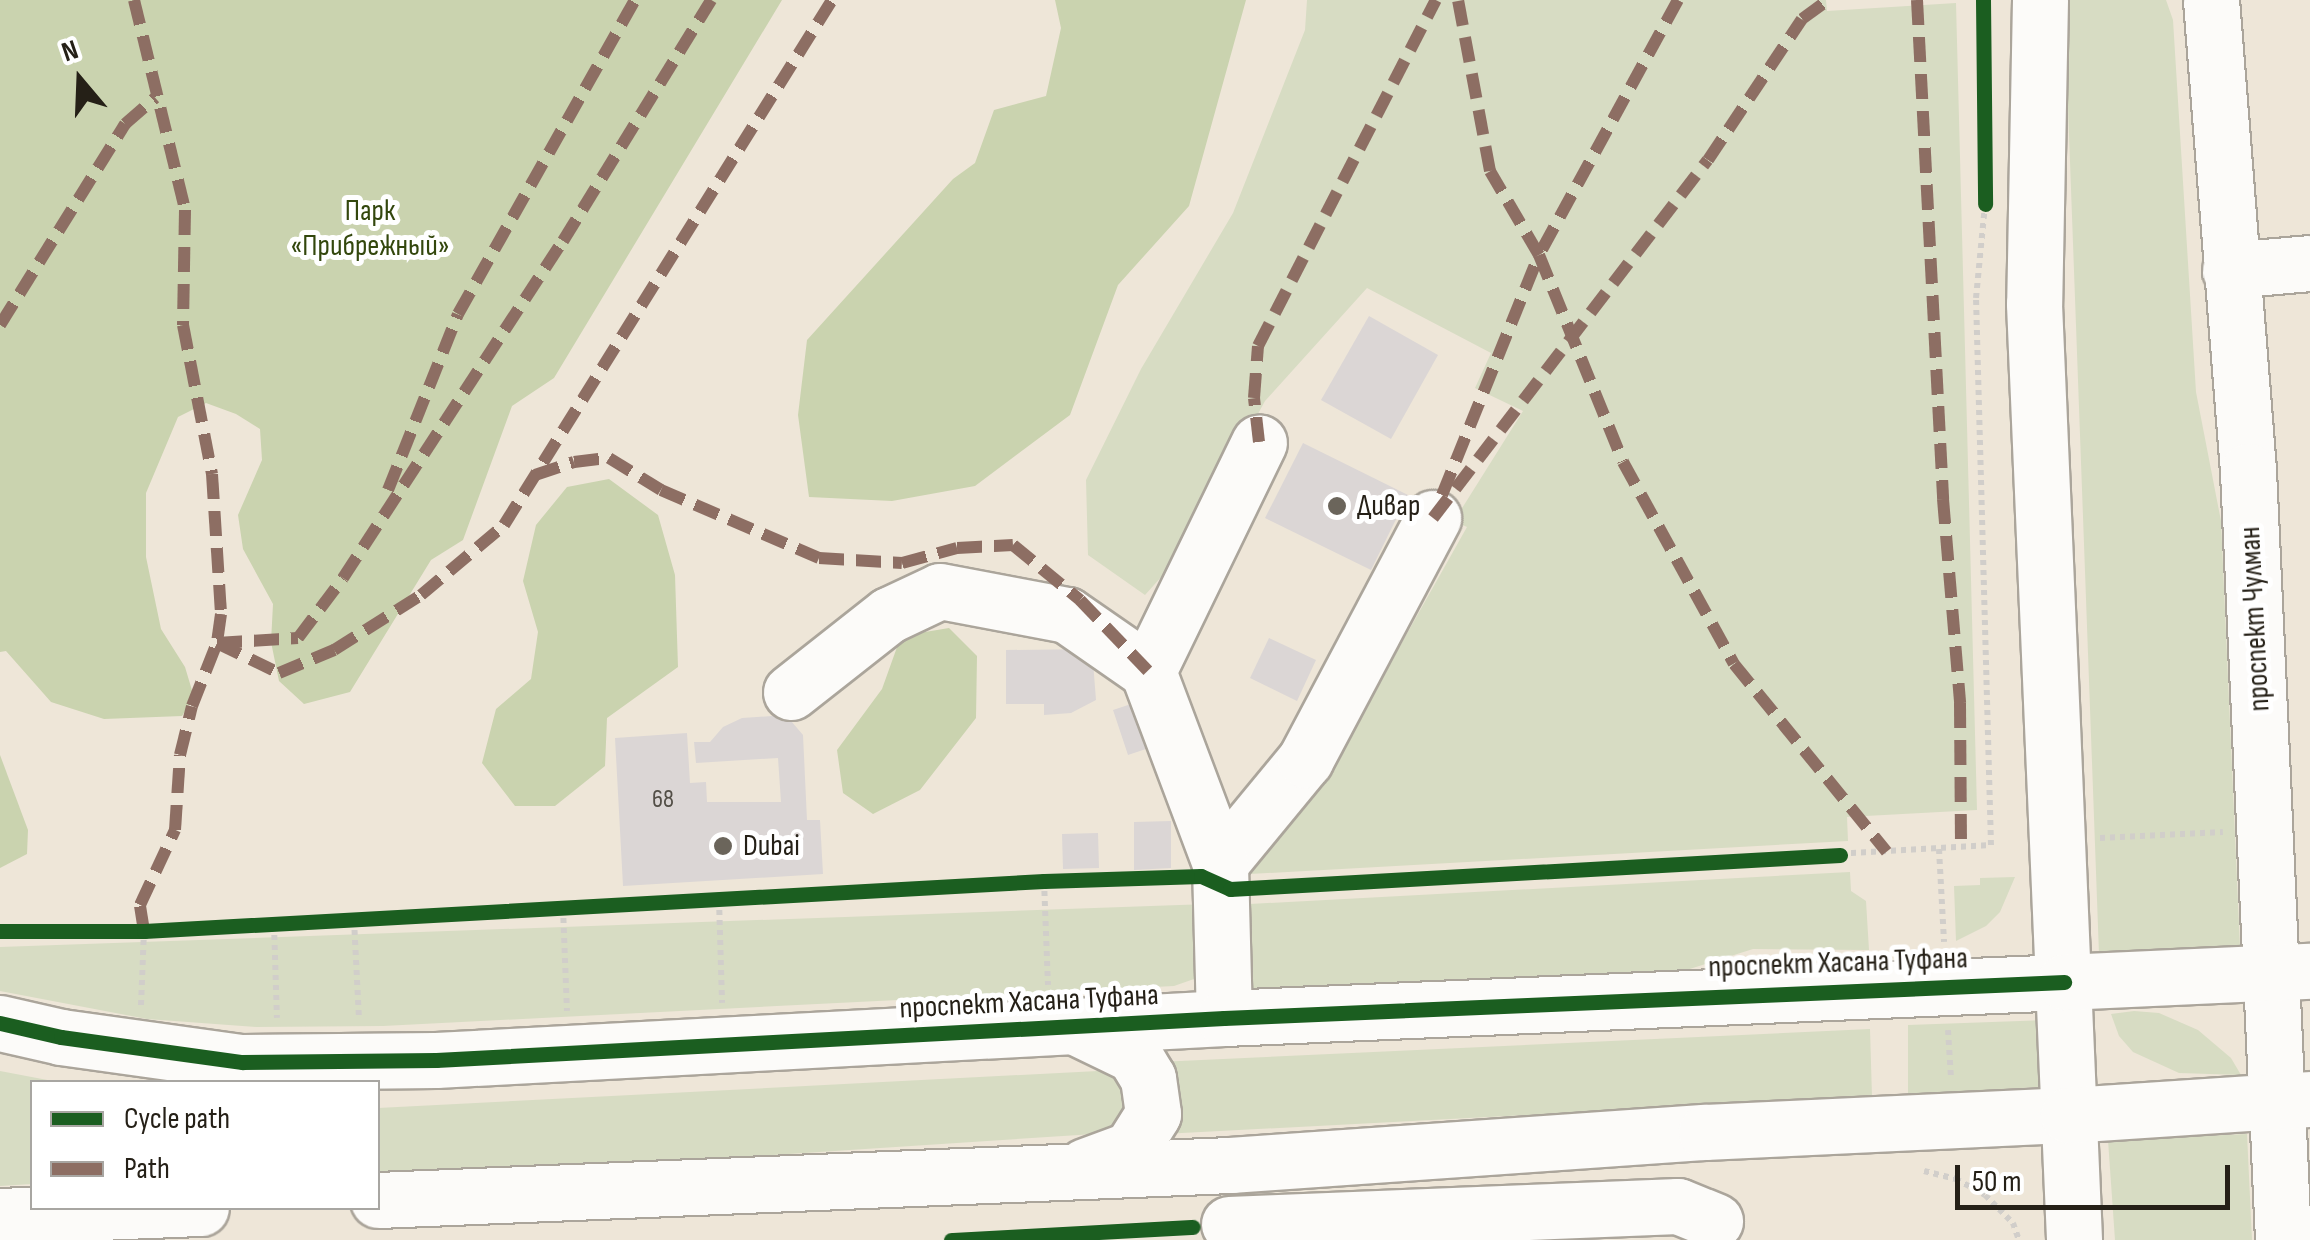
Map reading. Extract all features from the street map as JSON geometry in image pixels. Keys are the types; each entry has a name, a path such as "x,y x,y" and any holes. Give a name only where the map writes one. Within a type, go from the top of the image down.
{"street":[{"path":"2040,0 2034,304 2074,1240"},
{"name":"проспект Чулман","path":"2209,2 2290,972 2293,1100 2283,1240"},
{"path":"2230,270 2310,264"},
{"path":"1148,671 1259,442"},
{"path":"1219,874 1305,760 1433,518"},
{"path":"791,692 889,614 940,592 1067,615 1148,671 1219,874 1224,1018"},
{"name":"проспект Хасана Туфана","path":"0,1024 140,1049 278,1062 361,1061 1064,1029 1224,1018 2290,972"},
{"path":"1062,1171 1114,1159 1131,1150 1153,1114 1148,1078 1134,1055 1064,1029"},
{"path":"380,1200 1230,1165 1706,1132 2293,1100"},
{"path":"1706,1132 1720,1230"},
{"path":"1230,1165 1217,1231 1678,1206 1720,1230"},
{"path":"0,1216 151,1210"}],"path":[{"path":"0,932 144,931 1219,874 1230,889 1992,845 1976,298 1986,204 1983,0"},
{"path":"2094,838 2236,832"},
{"path":"1939,849 1944,942"},
{"path":"1044,881 1064,1029"},
{"path":"719,900 724,1045"},
{"path":"563,908 568,1053"},
{"path":"354,920 361,1061"},
{"path":"274,924 278,1062"},
{"path":"140,1049 144,931"},
{"path":"1948,1019 1952,1091"},
{"path":"951,1240 1217,1231"}],"green space":[{"name":"Парк «Прибрежный»","path":"0,0 782,0 554,378 512,406 463,540 431,560 350,692 304,704 279,681 271,642 273,604 243,549 238,515 262,460 260,429 236,414 206,403 178,417 146,493 146,557 161,629 185,667 194,697 182,716 104,719 51,702 6,651 0,652"},
{"path":"1055,0 1246,0 1189,206 1118,285 1070,415 975,486 892,501 809,497 798,415 807,340 953,179 975,163 994,110 1046,96 1061,28"},
{"path":"1307,0 1826,0 1827,11 1956,3 1977,810 1847,817 1848,841 1232,875 1390,641 1400,646 1467,527 1454,521 1523,411 1475,388 1491,353 1367,288 1265,401 1181,555 1145,595 1088,555 1086,480 1141,369 1233,213 1305,30"},
{"path":"2070,0 2166,0 2173,20 2196,392 2221,521 2240,947 2099,954 2065,25"},
{"path":"609,479 658,515 675,575 678,667 607,718 605,766 555,806 515,806 482,763 496,709 531,679 538,632 523,581 536,525 567,487"},
{"path":"949,628 977,656 976,718 920,790 873,814 843,793 837,750 882,689 901,636"},
{"path":"0,755 28,830 27,854 0,868"},
{"path":"1850,872 1851,891 1866,901 1869,950 1753,949 1658,979 1255,992 1243,983 1232,905"},
{"path":"2015,877 2000,912 1986,926 1956,941 1954,886 1980,885 1980,878"},
{"path":"1208,904 1205,967 1194,979 1174,986 383,1026 256,1027 147,1019 0,991 0,947"},
{"path":"2159,1013 2198,1030 2231,1058 2241,1075 2179,1073 2133,1052 2119,1036 2111,1014"},
{"path":"2048,1020 2052,1086 1908,1095 1908,1025"},
{"path":"1870,1029 1872,1097 1163,1134 1158,1062"},
{"path":"1117,1070 1129,1085 1129,1120 1110,1133 511,1172 380,1175 380,1108"},
{"path":"0,1071 47,1080 30,1080 30,1184 0,1186"},
{"path":"2247,1134 2252,1240 2115,1240 2108,1140"}],"building":[{"path":"1369,316 1438,355 1391,439 1321,400"},
{"path":"1303,443 1408,495 1371,570 1265,518"},
{"path":"1269,638 1316,660 1297,701 1250,678"},
{"path":"1092,649 1096,700 1071,713 1044,715 1044,704 1006,704 1006,650"},
{"path":"1149,698 1164,743 1128,755 1113,710"},
{"path":"786,715 803,735 807,820 820,820 823,874 623,886 615,738 687,733 690,783 706,782 707,802 781,802 778,758 696,763 694,742 710,742 723,727 742,718"},
{"path":"1171,821 1171,868 1134,870 1134,822"},
{"path":"1098,833 1099,868 1063,869 1062,834"}],"marked path":[{"path":"134,0 185,210 183,325 212,474 221,614 217,643 279,673 334,650 421,595 504,525 832,0"},
{"path":"388,490 458,314 635,0"},
{"path":"144,931 140,905 175,830 180,755 192,706 217,643 298,638 343,578 563,241 711,0"},
{"path":"1259,442 1254,398 1258,346 1436,0"},
{"path":"1442,495 1539,255 1490,171 1458,0"},
{"path":"1678,0 1539,255 1623,462 1734,664 1887,852"},
{"path":"1433,518 1708,160 1802,19 1828,0"},
{"path":"1917,0 1943,499 1960,703 1961,847"},
{"path":"0,325 125,124 155,98"},
{"path":"535,475 574,462 609,458 661,490 819,558 902,563 957,548 1013,545 1080,600 1148,671"}],"cycle path":[{"path":"1983,0 1985,204"},
{"path":"0,931 144,931 1044,881 1201,876 1230,889 1840,855"},
{"path":"0,1023 61,1037 242,1062 436,1060 1224,1018 2064,982"},
{"path":"951,1240 1193,1227"}],"place":[{"name":"Дивар","path":"1337,506"},
{"name":"Dubai","path":"723,846"}]}
